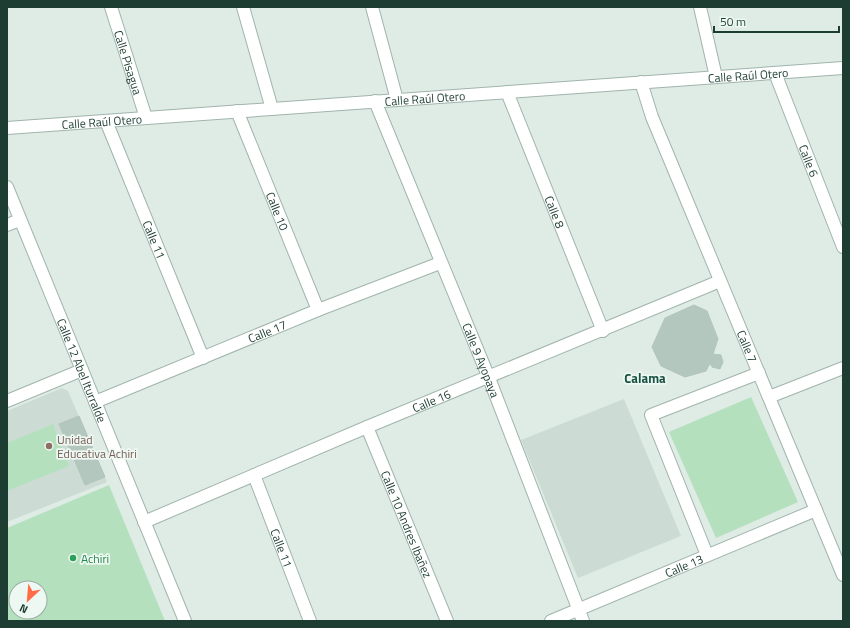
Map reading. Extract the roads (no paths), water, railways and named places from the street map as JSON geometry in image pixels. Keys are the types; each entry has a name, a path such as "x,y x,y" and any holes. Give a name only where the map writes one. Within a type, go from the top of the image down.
{"street":[{"name":"Calle Pisagua","path":"111,7 146,118"},
{"path":"243,7 272,109"},
{"path":"372,7 397,100"},
{"path":"700,7 716,77"},
{"name":"Calle Raúl Otero","path":"7,128 843,68"},
{"name":"Calle 6","path":"775,73 843,247"},
{"name":"Calle 7","path":"641,82 652,117 843,575"},
{"name":"Calle 8","path":"507,92 603,331"},
{"name":"Calle 9 Ayopaya","path":"375,102 440,263 489,378 580,616"},
{"name":"Calle 10","path":"237,112 318,310"},
{"name":"Calle 11","path":"106,121 203,358"},
{"name":"Calle 12 Abel Iturralde","path":"7,187 185,621"},
{"path":"7,225 20,220"},
{"name":"Calle 17","path":"95,402 318,310 440,263"},
{"name":"Calle 16","path":"144,522 367,427 603,331 720,281"},
{"path":"769,397 843,368"},
{"path":"7,401 82,370"},
{"path":"707,555 651,415 759,373"},
{"name":"Calle 10 Andres Ibañez","path":"367,427 447,621"},
{"name":"Calle 11","path":"254,475 310,621"},
{"name":"Calle 13","path":"551,621 580,616 707,555 816,510"}],"place":[{"name":"Unidad Educativa Achiri","path":"49,446"},
{"name":"Achiri","path":"73,558"}],"district":[{"name":"Calama","path":"645,378"}]}
